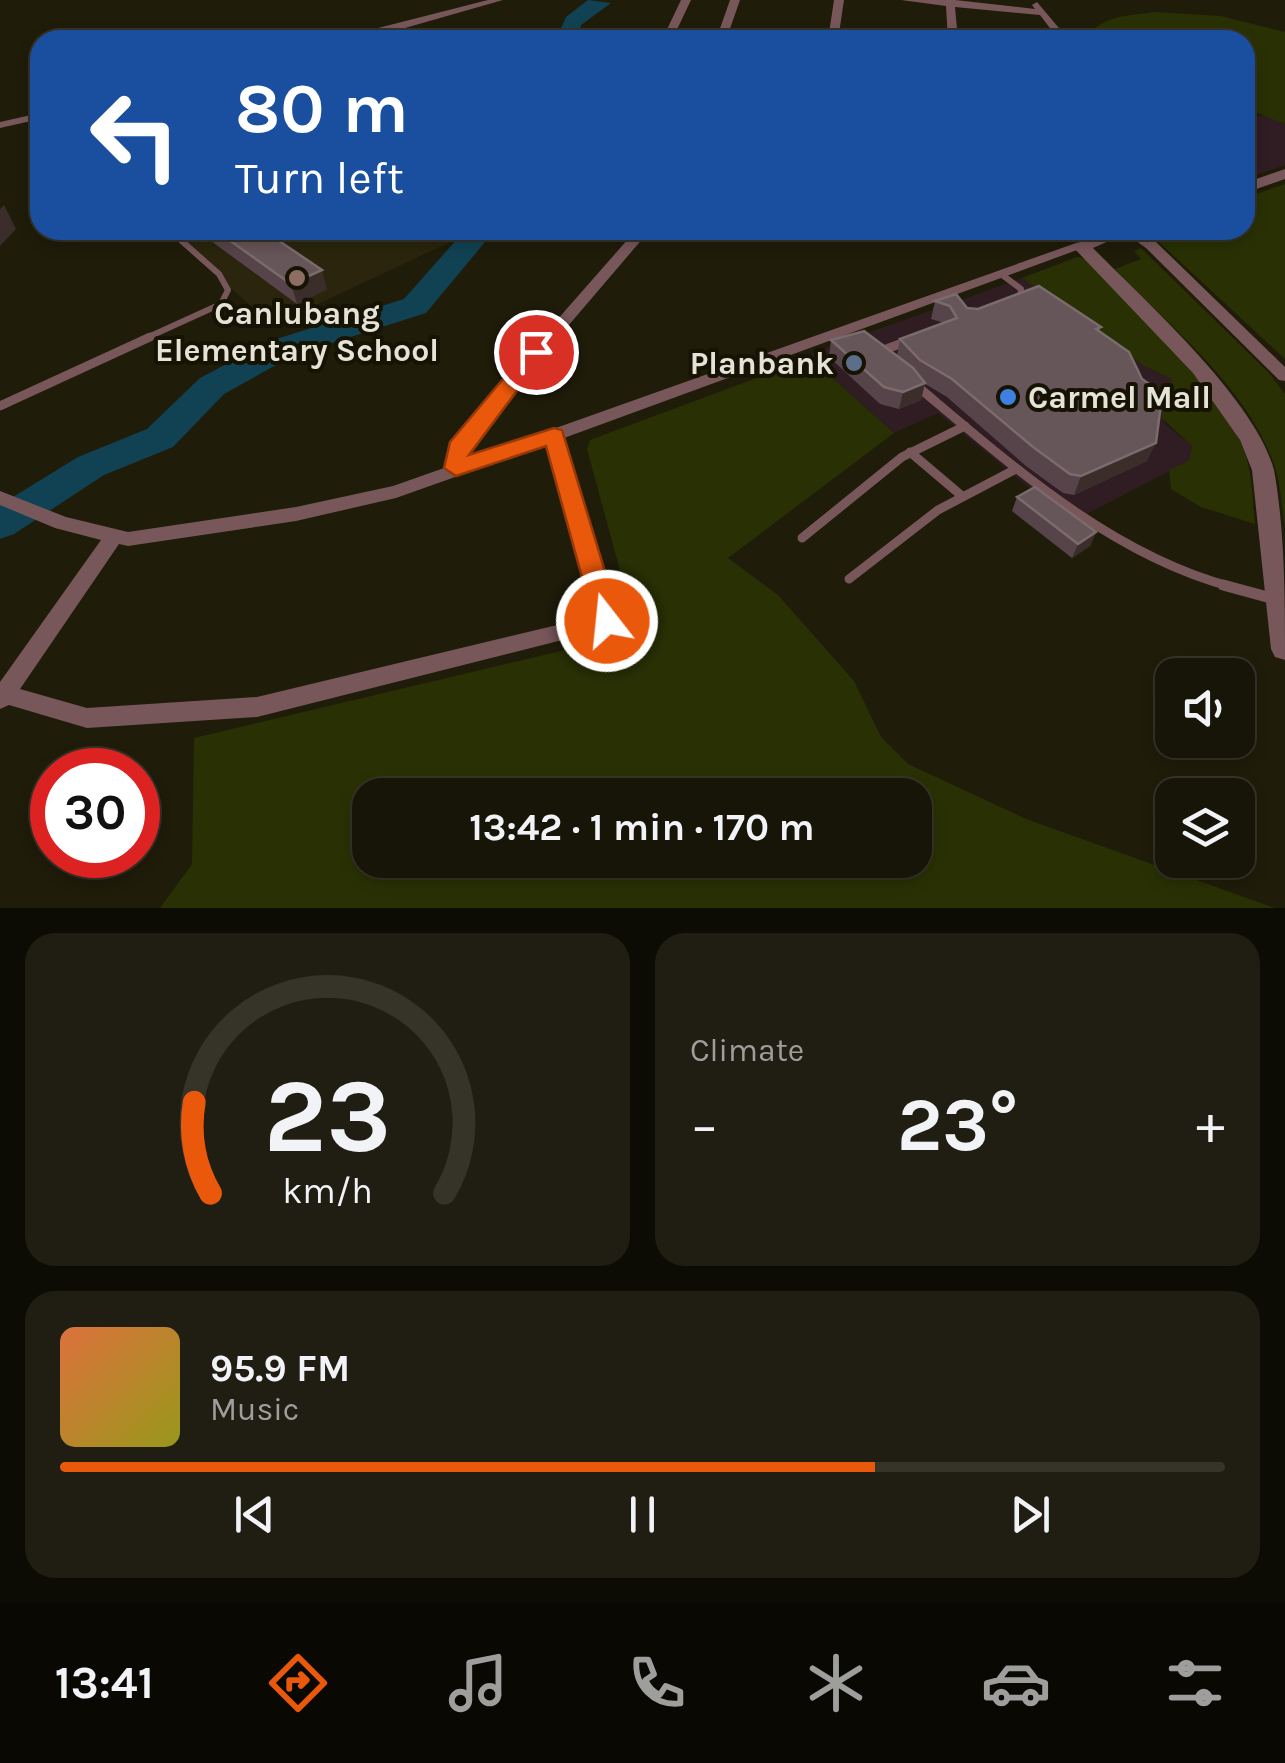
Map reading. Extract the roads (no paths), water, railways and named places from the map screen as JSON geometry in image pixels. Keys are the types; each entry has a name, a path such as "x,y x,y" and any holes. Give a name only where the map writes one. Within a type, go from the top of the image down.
{"street":[{"path":"391,30 498,0"},
{"path":"672,30 686,0"},
{"path":"724,30 734,0"},
{"path":"834,30 839,0"},
{"path":"906,0 1042,12"},
{"path":"1034,0 1056,30"},
{"path":"950,1 952,30"},
{"path":"0,125 30,118"},
{"path":"1255,184 1285,174"},
{"path":"456,468 458,448 475,424 635,240"},
{"path":"0,498 62,523 128,540 296,514 396,492 1092,240"},
{"path":"1112,240 1250,438 1263,470 1285,649"},
{"path":"1131,240 1151,245 1285,376"},
{"path":"114,536 2,697 87,718 257,706 607,621 554,435"}],"lane":[{"path":"0,406 221,304 228,290 219,274 181,240"},
{"path":"1000,274 1024,294 1000,308"},
{"path":"848,328 893,365"},
{"path":"878,352 926,335"},
{"path":"917,386 1073,513 1141,553 1207,582 1278,600"},
{"path":"802,538 910,452 965,426"},
{"path":"910,452 962,496"},
{"path":"849,579 913,527 1016,469"}],"waterway":[{"path":"568,30 573,21 601,3 598,0"},
{"path":"0,524 91,466 160,438 212,386 282,348 415,306 472,240"}],"place":[{"name":"Canlubang Elementary School","path":"297,278"},
{"name":"Planbank","path":"854,363"},
{"name":"Carmel Mall","path":"1008,397"}]}
